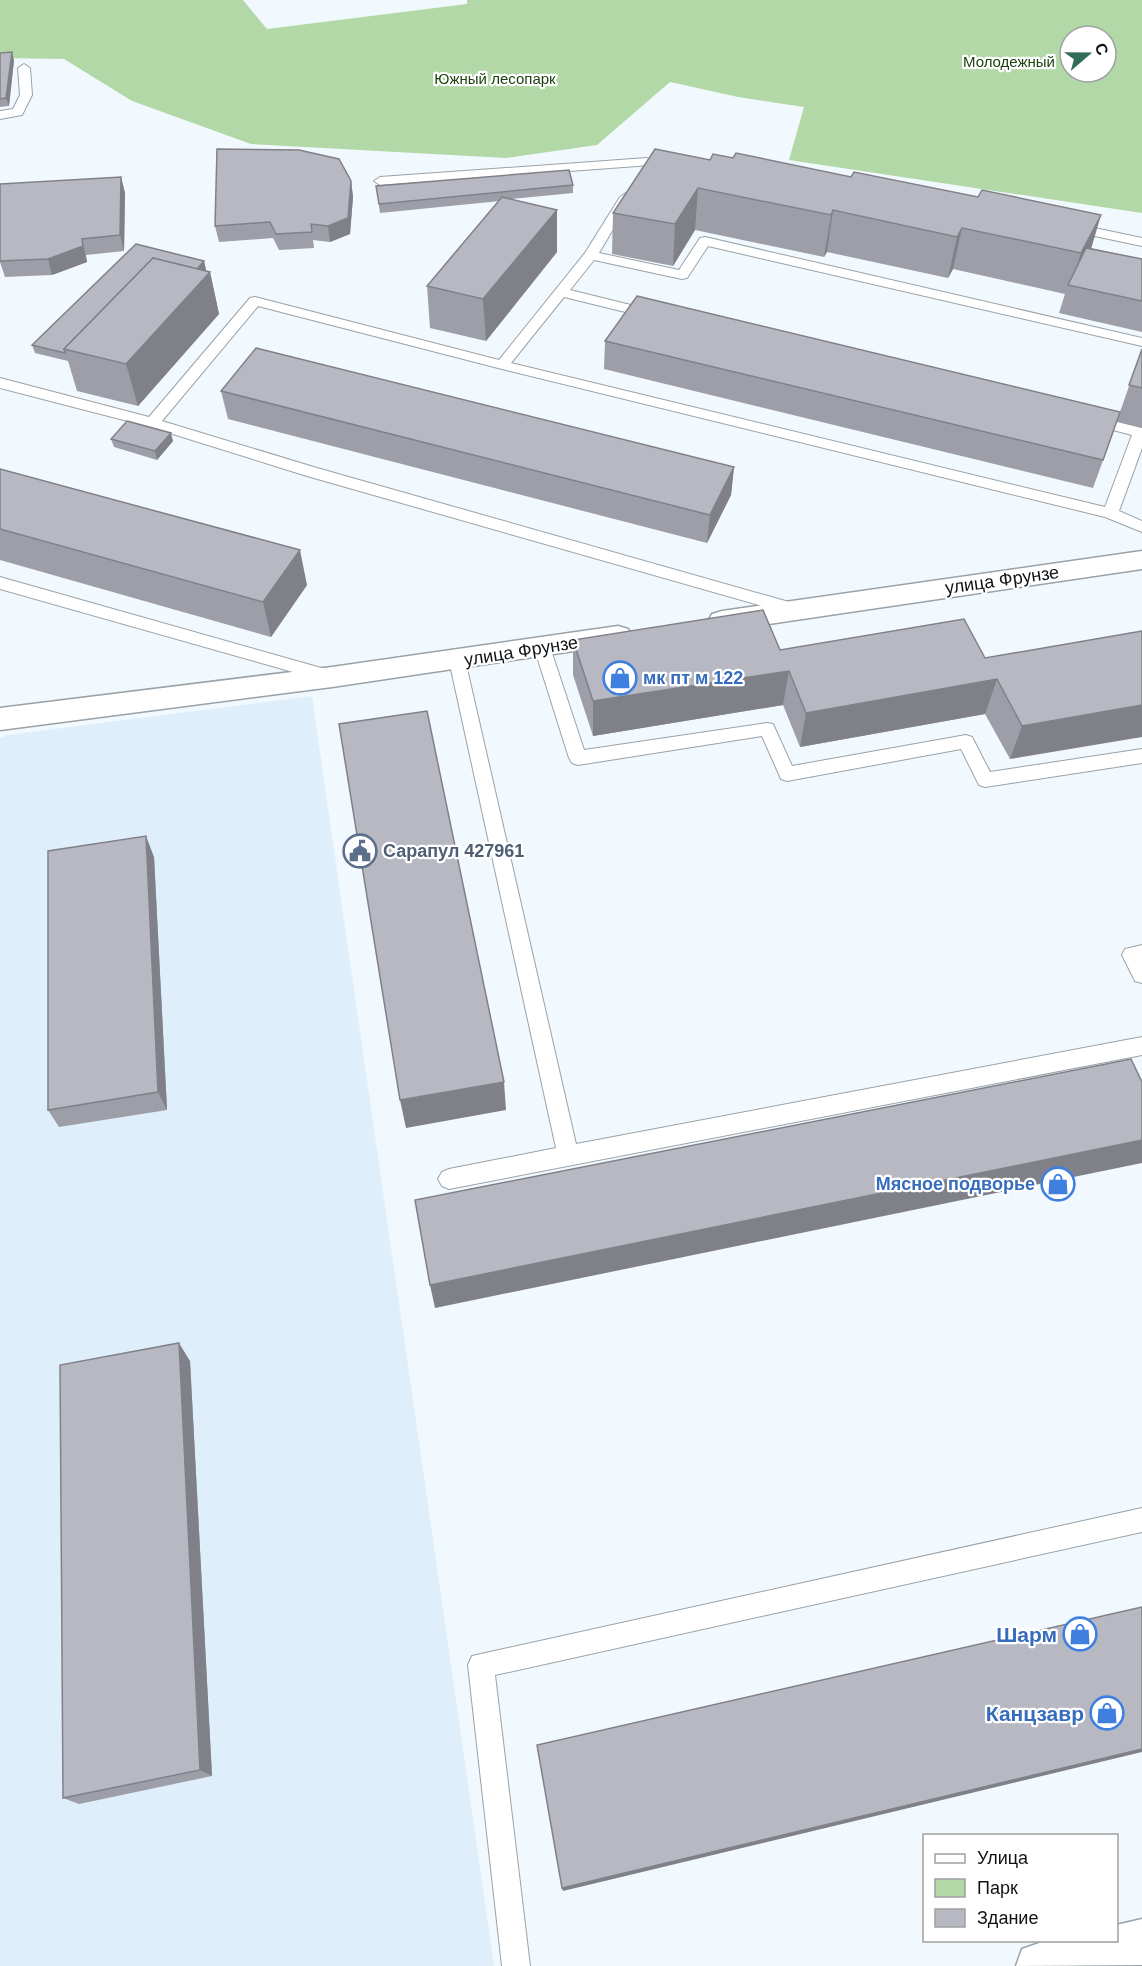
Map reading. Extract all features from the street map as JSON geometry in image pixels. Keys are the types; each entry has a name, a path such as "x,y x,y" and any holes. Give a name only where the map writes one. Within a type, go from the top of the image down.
{"street":[{"name":"улица Фрунзе","path":"693,625 1142,560"},
{"name":"улица Фрунзе","path":"2,718 332,677 646,632"},
{"path":"1039,1966 1142,1942"}],"lane":[{"path":"0,115 18,112 26,95 24,68"},
{"path":"380,181 652,163 634,184 591,255 502,365"},
{"path":"1061,225 1142,242"},
{"path":"591,255 682,275 705,241 1142,342"},
{"path":"561,292 668,318"},
{"path":"152,423 255,301 502,365 1110,513 1142,527"},
{"path":"0,383 152,423 312,472 797,610"},
{"path":"1078,417 1141,433 1110,513"},
{"path":"0,584 332,677"},
{"path":"542,647 578,759 767,729 787,774 966,742 985,780 1142,756"},
{"path":"456,660 568,1155"},
{"path":"1142,953 1132,955 1142,975"},
{"path":"449,1179 568,1155 1134,1054"},
{"path":"516,1966 481,1665 1142,1521"}],"shaded area":[{"path":"312,696 494,1966 0,1966 0,738 8,735"}],"green space":[{"path":"0,0 243,0 267,29 467,4 467,0 1142,0 1142,213 789,160 804,107 738,97 670,82 597,145 506,158 251,144 132,101 64,59 0,58"}],"building":[{"path":"12,52 6,98 0,99 0,53"},
{"path":"217,149 299,150 339,159 351,181 348,218 328,226 311,224 312,232 276,234 270,222 215,226"},
{"path":"655,149 710,160 713,154 733,158 736,153 851,177 854,172 978,197 982,190 1101,215 1081,253 962,228 957,237 833,210 831,215 698,188 675,224 613,213"},
{"path":"569,170 573,185 379,204 376,186"},
{"path":"121,177 120,235 82,239 83,246 48,259 0,261 0,184"},
{"path":"502,197 557,210 483,299 427,286"},
{"path":"136,244 204,261 197,269 153,258 64,349 65,353 32,345"},
{"path":"1086,248 1142,259 1142,301 1068,285"},
{"path":"153,258 210,272 126,364 64,349"},
{"path":"637,296 1120,412 1103,460 605,341"},
{"path":"256,348 734,467 710,515 221,391"},
{"path":"1142,349 1142,388 1129,385"},
{"path":"127,421 171,433 155,451 111,439"},
{"path":"0,469 300,550 263,602 0,529"},
{"path":"763,610 780,650 964,619 985,658 1142,631 1142,705 1022,726 997,679 806,713 789,671 593,701 573,640"},
{"path":"427,711 504,1082 400,1100 339,724"},
{"path":"146,836 158,1092 48,1110 48,851"},
{"path":"1131,1059 1142,1082 1142,1140 430,1285 415,1200"},
{"path":"179,1343 200,1770 63,1798 60,1365"},
{"path":"1142,1607 1142,1749 562,1888 537,1745"}],"place":[{"name":"мк пт м 122","path":"620,678"},
{"name":"Сарапул 427961","path":"360,851"},
{"name":"Мясное подворье","path":"1058,1184"},
{"name":"Шарм","path":"1080,1634"},
{"name":"Канцзавр","path":"1107,1713"}],"park label":[{"name":"Молодежный","path":"1009,61"},
{"name":"Южный лесопарк","path":"495,78"}]}
